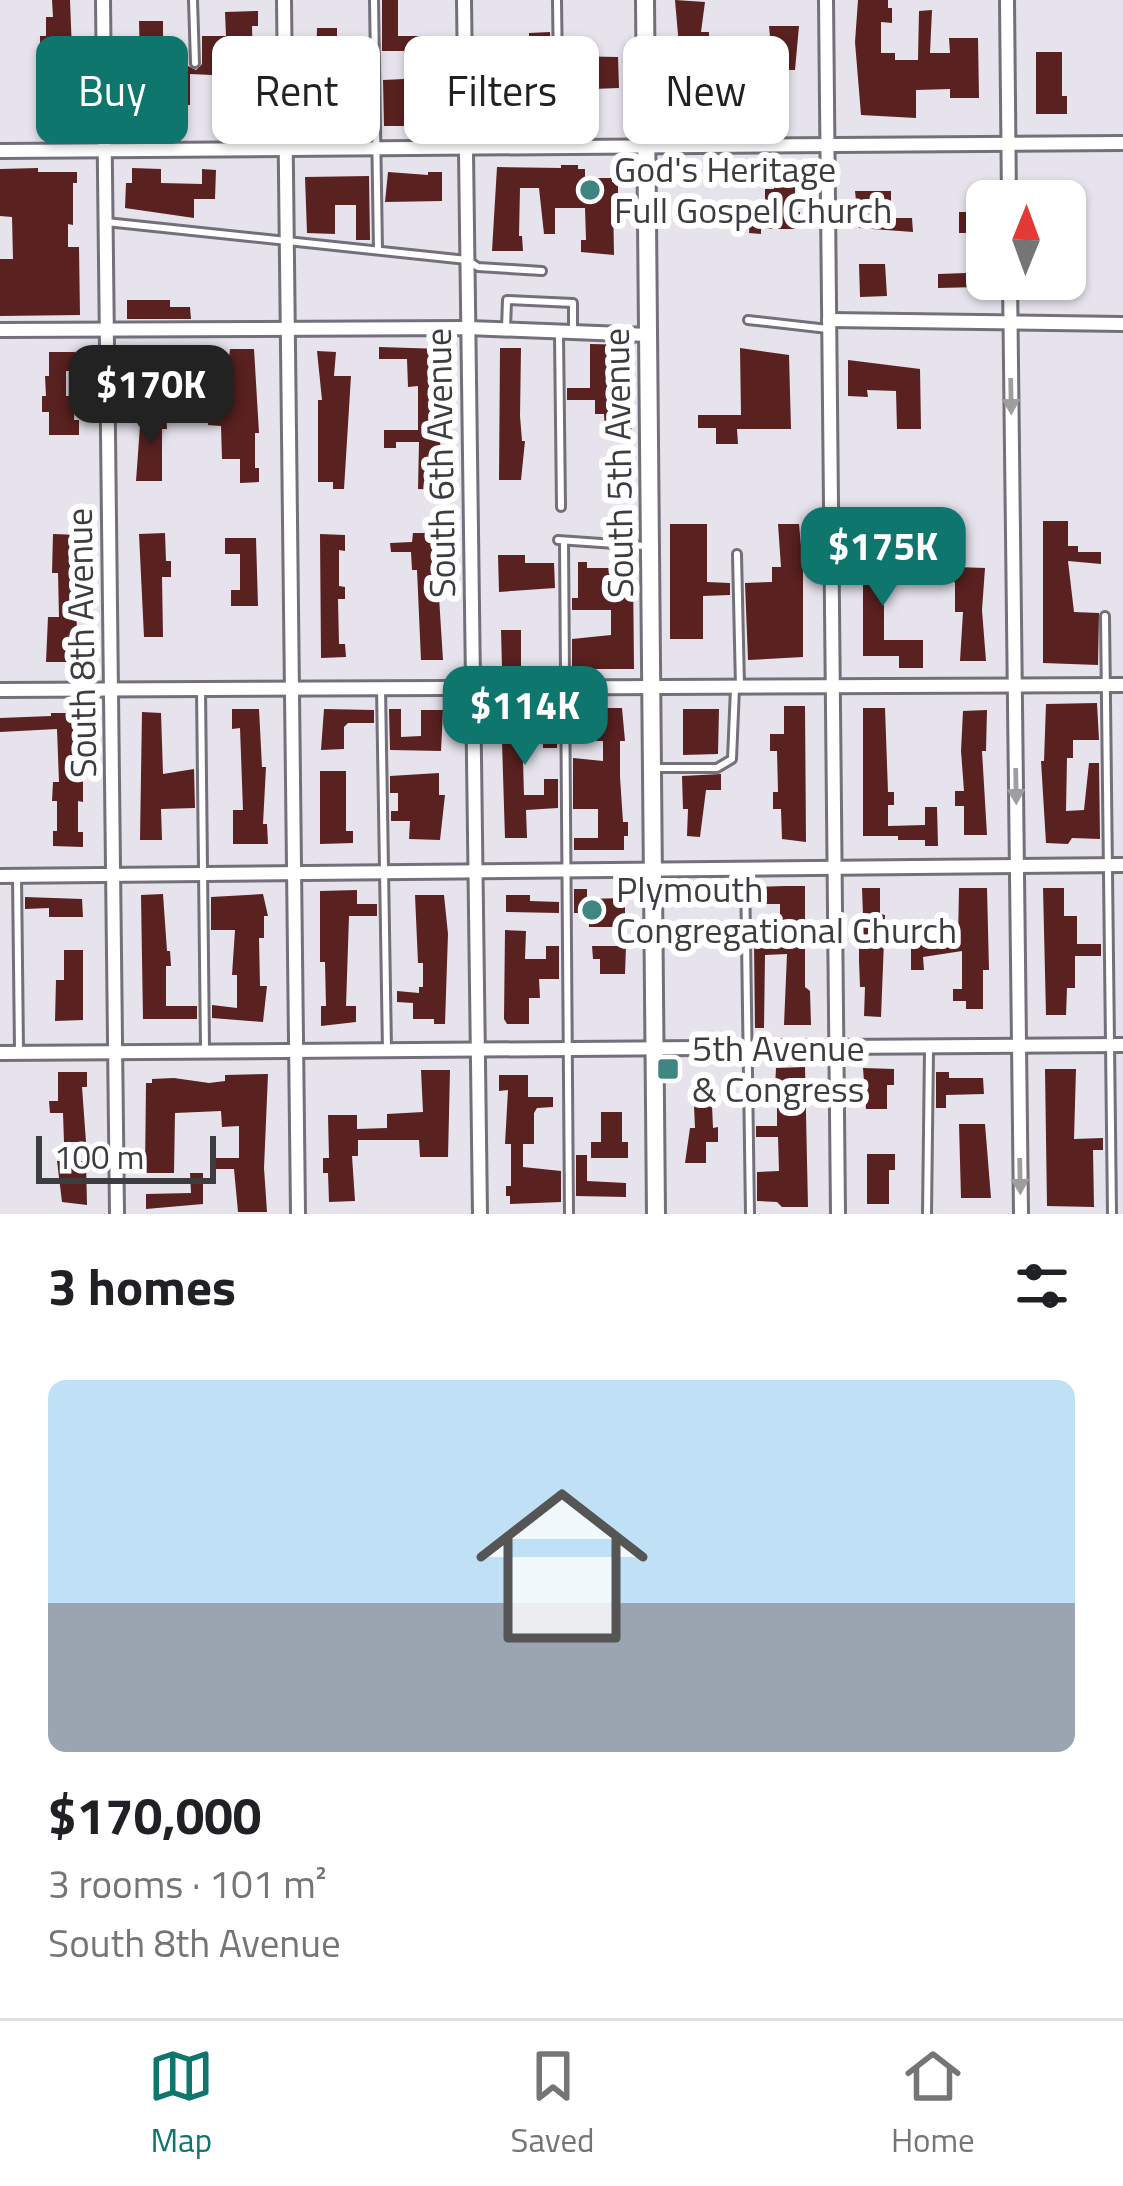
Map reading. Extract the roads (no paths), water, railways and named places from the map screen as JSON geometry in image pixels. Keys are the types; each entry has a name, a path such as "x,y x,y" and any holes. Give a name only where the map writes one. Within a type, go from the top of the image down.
{"street":[{"name":"South 8th Avenue","path":"103,0 117,1214"},
{"path":"284,0 298,1214"},
{"name":"South 6th Avenue","path":"464,0 479,1214"},
{"name":"South 5th Avenue","path":"645,0 646,36"},
{"path":"826,0 838,1214"},
{"path":"1007,0 1009,180"},
{"path":"0,151 1123,143"},
{"name":"South 5th Avenue","path":"647,146 656,1214"},
{"path":"1010,300 1021,1214"},
{"path":"829,325 1123,324"},
{"path":"0,330 468,328 650,334"},
{"path":"0,690 1123,685"},
{"path":"0,876 1123,865"},
{"path":"0,1053 1116,1045"}],"lane":[{"path":"193,0 195,63"},
{"path":"374,0 378,250"},
{"path":"557,0 559,146"},
{"path":"106,222 542,271"},
{"path":"506,329 507,300 573,303 566,331 561,507"},
{"path":"748,320 829,325"},
{"path":"569,1214 561,540 652,547"},
{"path":"653,769 717,768 732,759 738,687 737,554"},
{"path":"1105,616 1107,865 1116,1045 1112,1214"},
{"path":"381,688 387,1050"},
{"path":"201,689 205,1052"},
{"path":"745,867 750,1214"},
{"path":"17,876 19,1053"},
{"path":"927,1214 929,1046"}],"place":[{"name":"God's Heritage Full Gospel Church","path":"590,190"},
{"name":"Plymouth Congregational Church","path":"592,910"},
{"name":"5th Avenue & Congress","path":"668,1069"}]}
